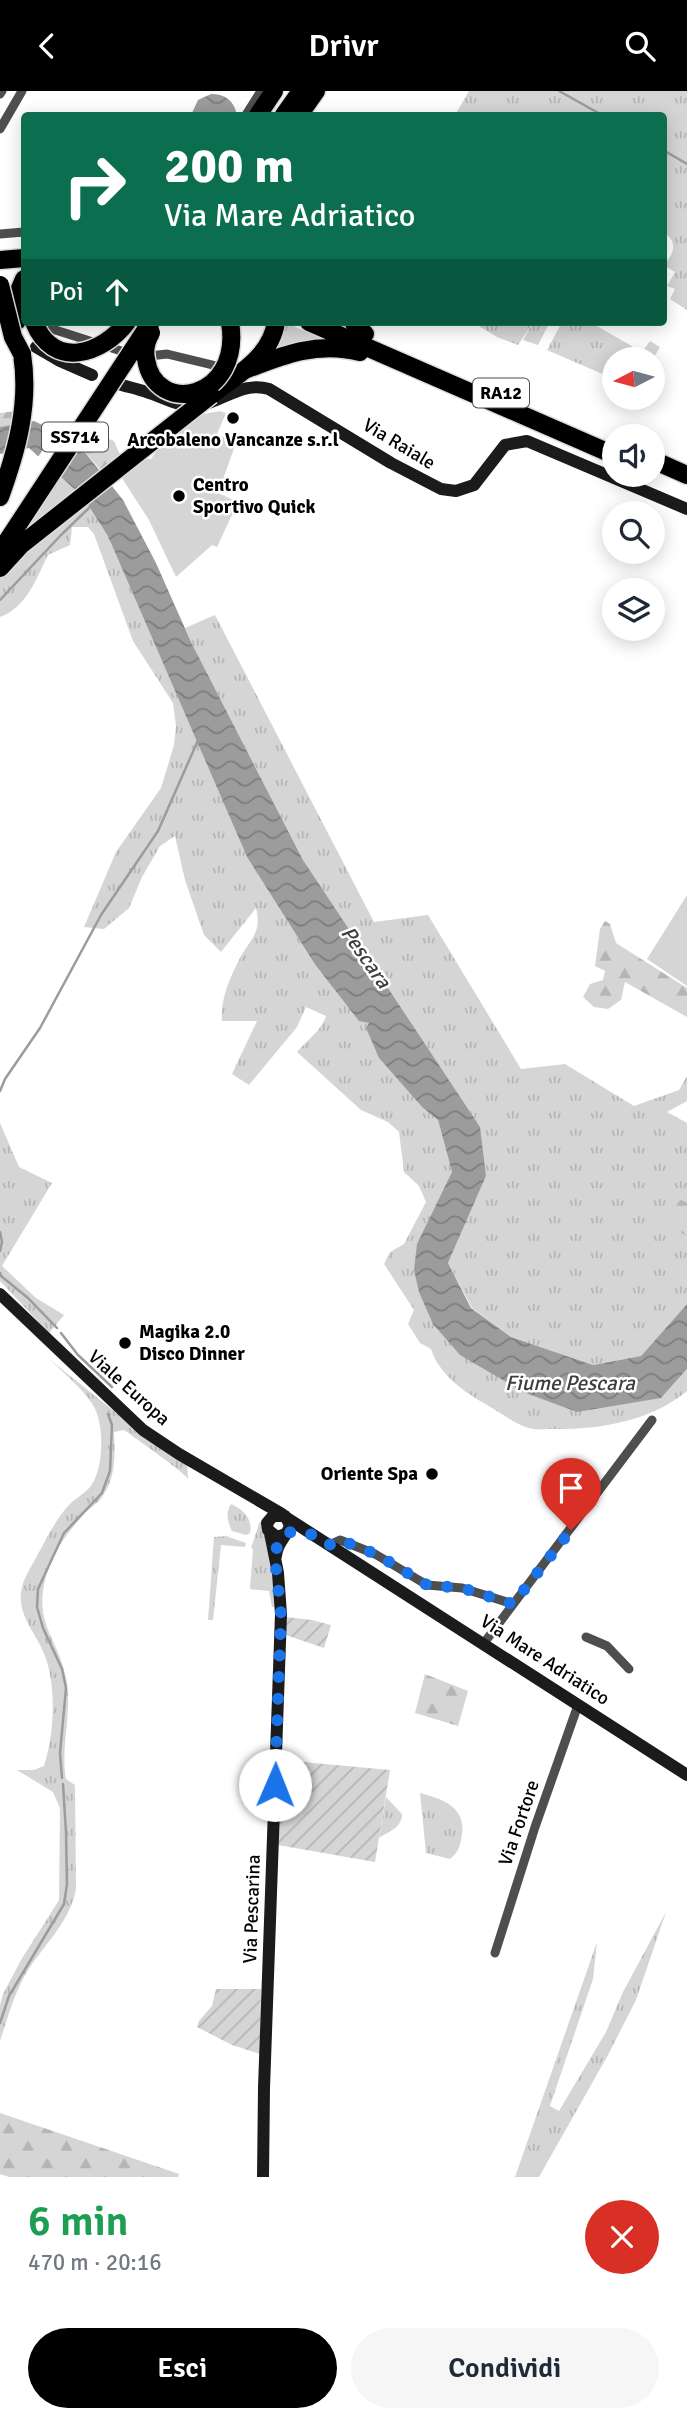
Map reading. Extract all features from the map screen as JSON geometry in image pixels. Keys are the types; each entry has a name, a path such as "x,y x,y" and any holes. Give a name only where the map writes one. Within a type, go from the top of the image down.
{"highway":[{"path":"260,112 274,91"},
{"path":"274,112 288,91"},
{"path":"286,112 301,91"},
{"path":"301,112 316,91"},
{"path":"0,249 21,247"},
{"path":"0,260 21,258"},
{"path":"0,285 13,337 29,350"},
{"path":"0,497 14,456 23,417 29,350 21,326 18,293 21,286"},
{"path":"21,326 59,349 79,353 93,350 110,340 123,326"},
{"name":"SS714","path":"0,530 134,326"},
{"name":"SS714","path":"0,552 148,326"},
{"path":"156,326 145,348 149,369 164,388 192,393 207,389 223,373 232,341 230,326"},
{"path":"0,568 21,545 211,394 236,369 262,353 271,341 275,326"},
{"name":"RA12","path":"318,326 602,450"},
{"name":"RA12","path":"359,328 602,438"},
{"path":"236,369 312,348 337,347 365,353 378,352"},
{"path":"665,465 687,475"},
{"path":"665,477 687,487"}],"street":[{"path":"0,129 22,91"},
{"path":"248,112 261,91"},
{"path":"0,234 21,232"},
{"path":"21,326 140,357 181,357 236,369"},
{"path":"29,350 92,375"},
{"path":"150,393 159,355"},
{"name":"Via Raiale","path":"118,384 176,404 190,406 221,399 254,386 269,389 426,483 449,491 474,485 505,445 527,441 687,509"},
{"name":"Viale Europa","path":"0,1294 143,1430 170,1449 284,1516"},
{"path":"484,1643 652,1420"},
{"name":"Viale Europa","path":"247,1494 269,1530"},
{"path":"286,1534 290,1525 284,1516 273,1515 268,1520 269,1530 278,1537 301,1531 310,1533"},
{"name":"Via Mare Adriatico","path":"284,1516 687,1775"},
{"name":"Via Pescarina","path":"263,2177 281,1614 269,1530"},
{"name":"Via Pescarina","path":"275,1559 277,1546 286,1534"},
{"path":"329,1545 340,1540 376,1554 427,1585 462,1588 513,1604"},
{"path":"586,1637 607,1646 629,1669"},
{"name":"Via Fortore","path":"495,1953 535,1827 579,1705"}],"green space":[{"path":"469,91 687,91 687,310 670,299 675,289 667,286 675,272 667,267 673,244 667,235 667,112 457,112"},
{"path":"280,326 294,326 335,345 271,350"},
{"path":"479,326 531,326 518,345"},
{"path":"531,326 548,326 538,345 523,340"},
{"path":"560,326 597,326 633,347 602,347 602,374 547,350"},
{"path":"650,341 660,347 646,347"},
{"path":"16,411 13,426 0,427 0,413"},
{"name":"Centro Sportivo Quick","path":"220,411 226,413 217,434 236,443 218,493 238,502 217,547 212,545 176,577 149,520 118,472 143,453 146,459 151,459 166,437 193,416"},
{"path":"97,417 104,437 114,441 120,455 125,458 105,475 80,446"},
{"path":"60,476 83,497 108,535 247,857 314,963 369,1023 423,1108 438,1120 452,1172 433,1324 661,1398 687,1369 687,1391 672,1402 640,1417 604,1426 533,1429 517,1423 474,1397 445,1373 431,1349 420,1343 408,1324 414,1310 384,1264 390,1252 404,1244 426,1202 419,1186 404,1172 399,1132 388,1122 361,1110 297,1052 318,1030 326,1016 306,1007 297,1027 249,1085 232,1074 257,1021 222,1021 223,1005 233,973 256,930 256,908 221,952 204,935 185,880 175,836 160,846 142,877 129,908 104,929 84,927 116,852 161,788 174,745 176,726 173,703 133,641 94,534 88,527 72,527 70,545 48,555 24,599 0,617 0,570"},
{"path":"215,615 374,922 428,915 521,1069 565,1064 634,1106 679,1090 687,1076 687,1101 667,1112 687,1123 687,1304 641,1356 593,1365 511,1337 472,1308 448,1263 486,1176 303,860 191,642 185,628"},
{"path":"687,895 687,986 647,959"},
{"path":"605,921 610,924 616,943 687,988 687,1017 625,982 621,1000 608,1009 594,1007 583,997 590,984 603,980 605,971 595,966 600,929"},
{"path":"0,1123 19,1167 52,1183 2,1266 36,1298 64,1315 49,1333 0,1281"},
{"path":"681,1200 687,1203 687,1236 676,1229 670,1219 672,1209"},
{"path":"49,1359 139,1431 187,1464 188,1479 124,1430 114,1432 114,1464 108,1487 67,1535 49,1567 43,1607 68,1690 64,1754 66,1779 75,1785 76,1889 61,1925 23,1979 0,2041 0,2005 3,1994 59,1900 60,1808 53,1792 17,1770 34,1770 44,1766 53,1711 49,1669 42,1648 22,1609 21,1592 28,1572 57,1521 65,1509 90,1487 95,1479 101,1447 100,1423 93,1405"},
{"path":"231,1504 246,1515 250,1523 250,1533 246,1535 232,1531 228,1518"},
{"path":"260,1521 265,1531 278,1607 272,1607 269,1591 250,1589 251,1548"},
{"path":"226,1536 246,1543 245,1547 221,1545 213,1620 208,1620 214,1537"},
{"path":"286,1617 331,1625 324,1648 286,1635"},
{"path":"425,1674 468,1691 458,1726 415,1713"},
{"path":"281,1760 390,1770 375,1862 278,1845"},
{"path":"420,1793 451,1806 460,1817 461,1842 450,1859 426,1853"},
{"path":"386,1797 402,1814 400,1823 379,1838"},
{"path":"666,1912 636,2000 539,2177 515,2177 597,1942 593,1979 550,2106 559,2111 606,2032 623,1992"},
{"path":"216,1989 261,1989 260,2054 232,2045 197,2027 212,2006"},
{"path":"0,2113 179,2174 178,2177 9,2177 0,2174"}],"water":[{"path":"211,94 221,95 228,99 236,112 192,112 198,100"},
{"name":"Fiume Pescara","path":"34,421 76,441 123,500 156,563 191,642 303,860 480,1127 486,1176 448,1263 471,1308 511,1337 593,1365 641,1356 687,1304 687,1369 661,1398 577,1412 523,1392 460,1355 433,1324 419,1292 414,1270 417,1244 452,1172 438,1120 423,1108 379,1058 366,1028 369,1023 359,1021 314,963 247,857 108,536 83,497 29,448 0,454 0,427"}],"pier":[{"path":"57,428 78,438 56,477 36,460"}],"waterway":[{"path":"559,91 597,112"},
{"path":"667,152 687,164"},
{"path":"0,600 90,507"},
{"path":"0,1091 5,1079 40,1028 101,915 158,831 199,738"},
{"path":"0,1232 0,1251"},
{"path":"0,1273 57,1328"},
{"path":"61,1333 78,1355 112,1387"},
{"path":"62,1778 60,1753 66,1688 62,1669 43,1628 37,1607 38,1589 64,1533 102,1493 110,1471 112,1425 108,1414"},
{"path":"0,2023 9,1996 64,1904 67,1884 63,1784"}],"place":[{"name":"Arcobaleno Vancanze s.r.l","path":"233,418"},
{"name":"Centro Sportivo Quick","path":"179,496"},
{"name":"Magika 2.0 Disco Dinner","path":"125,1343"},
{"name":"Oriente Spa","path":"432,1474"}],"route":[{"path":"275,1785 281,1614 275,1559 277,1546 287,1533 310,1533 329,1545 340,1540 376,1554 427,1585 462,1588 513,1604 571,1530"}],"water label":[{"name":"Pescara","path":"366,957"}]}
